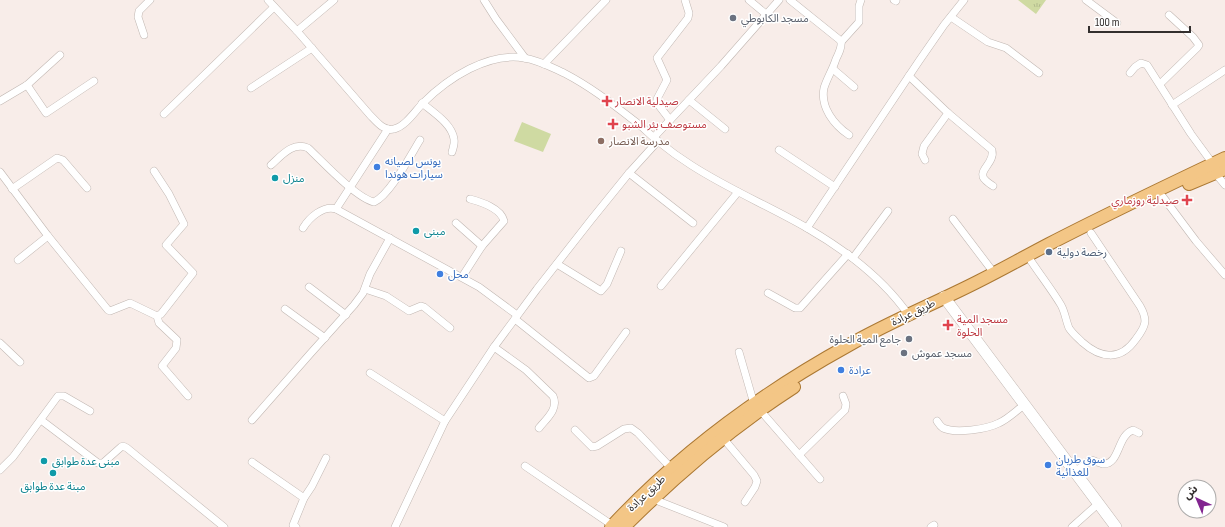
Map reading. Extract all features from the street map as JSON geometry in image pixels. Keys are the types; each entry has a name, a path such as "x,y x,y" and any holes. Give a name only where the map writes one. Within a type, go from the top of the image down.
{"main road":[{"name":"طريق عرادة","path":"616,526 653,499 706,451 792,379 849,345 1031,261 1218,169 1225,158"},
{"name":"طريق عرادة","path":"946,300 1048,244 1218,169"},
{"name":"طريق عرادة","path":"616,526 672,469 706,441 757,407"}],"street":[{"path":"144,35 138,17 138,11 150,0"},
{"path":"268,0 370,115 383,127 388,129 394,129 401,125 445,84 476,66 506,57 525,58 544,64 593,89 693,166 738,192 807,228 851,256 876,278 910,317"},
{"path":"297,31 334,0"},
{"path":"484,0 525,58"},
{"path":"544,64 605,0"},
{"path":"670,120 657,102 657,99 667,80 657,58 688,18 689,14 685,0"},
{"path":"749,0 767,15"},
{"path":"395,527 445,421 494,347 670,120 767,15 779,0"},
{"path":"790,0 841,42"},
{"path":"849,135 842,130 830,115 823,100 825,86 833,69 841,42 859,22 859,6 861,0"},
{"path":"807,228 937,34 964,0"},
{"path":"1086,0 1117,23"},
{"path":"164,114 274,7"},
{"path":"1160,84 1199,45 1193,37 1169,15"},
{"path":"951,16 988,42 1006,48 1039,73"},
{"path":"251,88 312,48"},
{"path":"0,101 27,85 60,55"},
{"path":"1130,73 1138,65 1147,65 1191,134 1218,169 1225,185"},
{"path":"833,69 854,87"},
{"path":"1172,105 1225,70"},
{"path":"909,76 948,113 992,150 992,160 984,169 983,175 992,186"},
{"path":"27,85 46,113 94,82"},
{"path":"689,100 725,130"},
{"path":"422,104 439,117 451,131 454,139 452,152"},
{"path":"925,160 922,154 924,146 948,113"},
{"path":"336,209 388,129"},
{"path":"271,164 293,147 303,146 308,148 349,187 369,201 374,202 380,199 420,140"},
{"path":"779,150 835,187"},
{"path":"12,189 57,158 63,160 87,188"},
{"path":"154,171 169,194 184,224 166,245 192,273 161,314 157,316"},
{"path":"0,172 48,236 110,312 130,303 157,316 159,323 177,340 178,344 163,364 162,368 188,396"},
{"path":"629,173 693,223"},
{"path":"661,286 738,192"},
{"path":"1163,197 1196,241 1225,275"},
{"path":"462,277 482,246 504,223 504,219 500,214 487,205 470,199"},
{"path":"303,228 313,216 326,208 331,207 336,209 479,287 589,378 594,376 626,332"},
{"path":"768,293 795,308 800,308 851,256 888,211"},
{"path":"953,219 994,273"},
{"path":"456,223 482,246"},
{"path":"1031,261 1062,306 1069,326 1076,336 1095,352 1106,355 1119,354 1129,347 1136,339 1145,325 1146,318 1136,299 1091,232"},
{"path":"18,260 48,236"},
{"path":"252,420 346,315 361,296 370,274 390,238"},
{"path":"557,264 600,291 605,288 621,251"},
{"path":"309,287 346,315"},
{"path":"365,289 386,296 409,312 421,306 424,307 450,328"},
{"path":"946,300 1116,527"},
{"path":"285,310 325,338"},
{"path":"0,343 20,362"},
{"path":"494,347 526,370 553,396 556,401 554,408 539,428"},
{"path":"739,352 757,407 820,479"},
{"path":"370,373 445,421"},
{"path":"0,470 13,457 60,395 90,411"},
{"path":"799,455 845,410 846,404 842,396"},
{"path":"937,421 944,429 982,429 1001,422 1024,405"},
{"path":"41,420 98,464 103,463 121,447 123,446 127,448 224,527"},
{"path":"575,430 592,447 597,446 624,429 631,428 638,433 672,469"},
{"path":"1074,472 1091,460 1104,464 1108,463 1116,456 1122,439 1127,432 1133,430 1139,433"},
{"path":"723,438 754,475 757,481 755,487 744,502"},
{"path":"293,526 304,498 312,486 326,458"},
{"path":"252,462 304,498"},
{"path":"525,466 616,526"},
{"path":"653,499 724,527"},
{"path":"1072,527 1099,503"}],"green space":[{"path":"1018,0 1046,0 1036,14"},
{"path":"522,122 551,134 543,152 514,141"}],"place":[{"name":"مسجد الكابوطي","path":"733,18"},
{"name":"صيدلية الانصار","path":"607,101"},
{"name":"مستوصف بئر الشبو","path":"613,124"},
{"name":"مدرسة الانصار","path":"601,141"},
{"name":"يونس لصيانه سيارات هوندا","path":"377,167"},
{"name":"منزل","path":"275,178"},
{"name":"صيدلية روزماري","path":"1187,200"},
{"name":"مبنى","path":"416,231"},
{"name":"رخصة دولية","path":"1049,252"},
{"name":"محل","path":"440,274"},
{"name":"مسجد المية الحلوة","path":"948,325"},
{"name":"جامع المية الحلوة","path":"909,339"},
{"name":"مسجد عموش","path":"904,353"},
{"name":"عرادة","path":"841,370"},
{"name":"مبنى عدة طوابق","path":"44,461"},
{"name":"سوق طربان للغذائية","path":"1048,465"},
{"name":"مبنة عدة طوابق","path":"53,473"}]}
